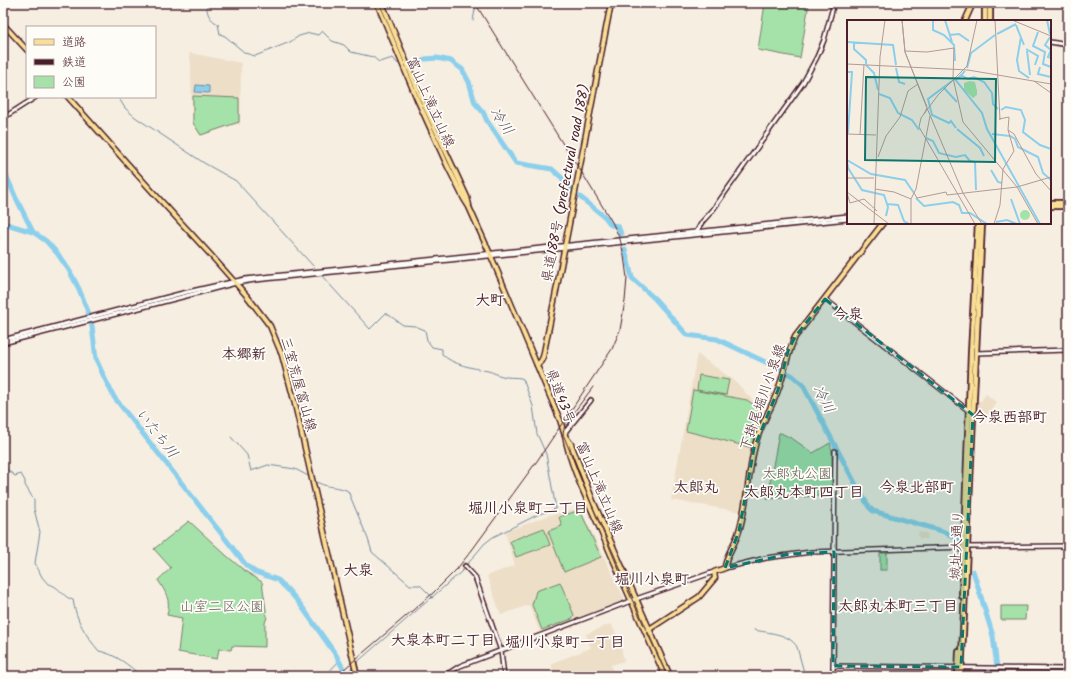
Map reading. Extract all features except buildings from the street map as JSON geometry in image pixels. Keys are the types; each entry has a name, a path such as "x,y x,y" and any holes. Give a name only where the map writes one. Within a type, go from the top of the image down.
{"highway":[{"path":"985,20 986,3"},
{"path":"990,3 990,20"},
{"path":"1051,203 1068,203"},
{"path":"1051,206 1068,206"},
{"name":"城址大通り","path":"961,676 960,667 978,224"},
{"name":"城址大通り","path":"973,353 982,224"},
{"name":"城址大通り","path":"958,676 960,667"}],"main road":[{"name":"富山上滝立山線","path":"378,3 417,99 491,255 537,365"},
{"name":"富山上滝立山線","path":"382,3 422,100 467,197 469,207"},
{"name":"県道188号 (prefectural road 188)","path":"537,365 543,356 575,199 585,135 611,3"},
{"path":"965,20 973,3"},
{"path":"3,24 26,49"},
{"name":"三室荒屋富山線","path":"69,98 247,296 270,326 282,355 294,400 356,676"},
{"name":"下掛尾堀川小泉線","path":"726,568 727,560 740,531 754,448 760,430 778,390 788,351 795,337 882,224"},
{"name":"県道43号","path":"537,365 560,420 565,436"},
{"name":"富山上滝立山線","path":"565,436 570,444 593,501 670,676"},
{"name":"富山上滝立山線","path":"565,436 567,448 586,498 630,601 665,676"},
{"path":"646,633 649,629 699,596 716,578 714,572 726,568"}],"street":[{"path":"697,231 803,83 824,40 834,3"},
{"path":"1051,42 1068,45"},
{"path":"3,118 34,98"},
{"path":"3,340 96,318 234,282 847,217"},
{"path":"564,247 697,231 847,217"},
{"path":"825,299 971,413"},
{"path":"3,343 84,321"},
{"path":"973,353 1068,350"},
{"path":"565,436 566,431 591,400"},
{"path":"833,676 835,451"},
{"path":"726,568 766,558 790,554 966,547 1068,546"},
{"path":"465,566 475,577 501,651 504,676"},
{"path":"444,676 460,666 630,601 714,572"},
{"path":"833,666 1068,669"}],"highlighted area":[{"path":"825,299 973,415 961,667 833,666 834,552 790,554 725,568 739,531 754,448 778,390 788,351 795,337"}],"shaded area":[{"path":"190,53 241,63 240,125 236,124 200,136 192,119"},
{"path":"697,354 735,381 765,414 753,448 742,512 671,500"},
{"path":"986,394 997,403 983,420 976,415 977,401 981,401"},
{"path":"580,508 624,598 622,601 540,632 529,605 501,615 487,576 515,565 505,532 550,515"},
{"path":"918,532 927,533 928,539 919,539"},
{"path":"611,624 620,642 624,661 611,665 615,676 553,676 552,663 591,648 586,634"}],"green space":[{"path":"765,3 809,3 800,58 758,50"},
{"path":"193,96 239,98 239,122 201,135 193,123"},
{"path":"699,375 729,380 726,395 697,390"},
{"path":"693,390 747,400 754,405 761,415 753,448 686,431"},
{"name":"太郎丸公園","path":"779,433 793,439 813,453 830,443 832,451 833,495 767,498"},
{"path":"580,510 601,557 564,572 548,531 562,526 559,517"},
{"name":"山室二区公園","path":"189,521 227,556 245,571 262,582 267,617 265,623 265,647 232,646 231,650 219,649 217,659 178,652 182,618 167,615 168,600 158,580 171,568 154,549"},
{"path":"544,528 550,545 516,557 510,541"},
{"path":"880,553 887,553 887,570 880,570"},
{"path":"560,582 574,615 572,619 542,630 532,605 536,591"},
{"path":"1001,606 1026,606 1025,620 1001,619"}],"water":[{"path":"196,85 209,86 209,93 195,92"}],"waterway":[{"path":"207,3 209,15 212,20 218,24 220,34 225,36 245,53 255,56 290,42 299,36 310,33 318,35 322,31 332,41 344,45 351,52 373,57 379,62 393,58 400,64"},
{"path":"473,21 476,4"},
{"name":"冷川","path":"425,59 437,58 451,61 462,69 469,82 475,103 483,112 487,121 516,163 552,169 562,178 571,190"},
{"path":"409,63 425,59"},
{"path":"119,98 125,108 135,117 204,163 236,181 315,268"},
{"name":"いたち川","path":"3,168 33,232 46,241 57,253 69,270 79,289 92,326 96,359 114,397 246,565 255,572 278,580 300,604 336,655 347,676"},
{"name":"冷川","path":"580,197 605,217 611,225 618,226 621,234"},
{"path":"3,223 33,232"},
{"name":"冷川","path":"625,249 632,278 655,299 687,335 717,339 780,369 793,376 803,385 856,485 873,511 942,531 959,540"},
{"path":"322,276 370,329 386,313 403,325 415,326 425,330 427,340 432,347 442,349 442,354 451,361 464,366 490,371 504,377 523,379 533,406 537,434 546,454 556,509 539,514 493,537 484,544 461,572 355,664"},
{"path":"231,437 247,455 251,471 268,465 295,469 310,477"},
{"path":"3,466 15,476 21,474 25,481 25,485 34,500 34,509 40,532 35,563 42,577 48,584 52,585 66,597 73,600 76,614 82,627 99,651 105,652 122,660 141,676"},
{"path":"314,480 322,485 348,491 372,552 410,585 420,585 433,598"},
{"name":"冷川","path":"973,571 993,636 998,676"},
{"path":"754,630 778,634 793,642 797,647 805,676"},
{"path":"325,676 340,660"},
{"path":"346,673 353,667"},
{"path":"204,676 232,673 237,673 242,676"}],"tram line":[{"path":"593,387 565,424 563,434 625,584 667,676"}],"railway":[{"path":"336,676 433,593 456,570 537,461 612,349 620,330 627,278 620,239 612,222 579,168 475,3"}],"district":[{"name":"大町","path":"490,300"},
{"name":"今泉","path":"848,314"},
{"name":"本郷新","path":"244,354"},
{"name":"今泉西部町","path":"1010,417"},
{"name":"太郎丸","path":"696,487"},
{"name":"今泉北部町","path":"917,487"},
{"name":"太郎丸本町四丁目","path":"804,492"},
{"name":"堀川小泉町二丁目","path":"528,508"},
{"name":"大泉","path":"358,570"},
{"name":"堀川小泉町","path":"652,579"},
{"name":"太郎丸本町三丁目","path":"898,606"},
{"name":"大泉本町二丁目","path":"443,640"},
{"name":"堀川小泉町一丁目","path":"565,642"}]}
